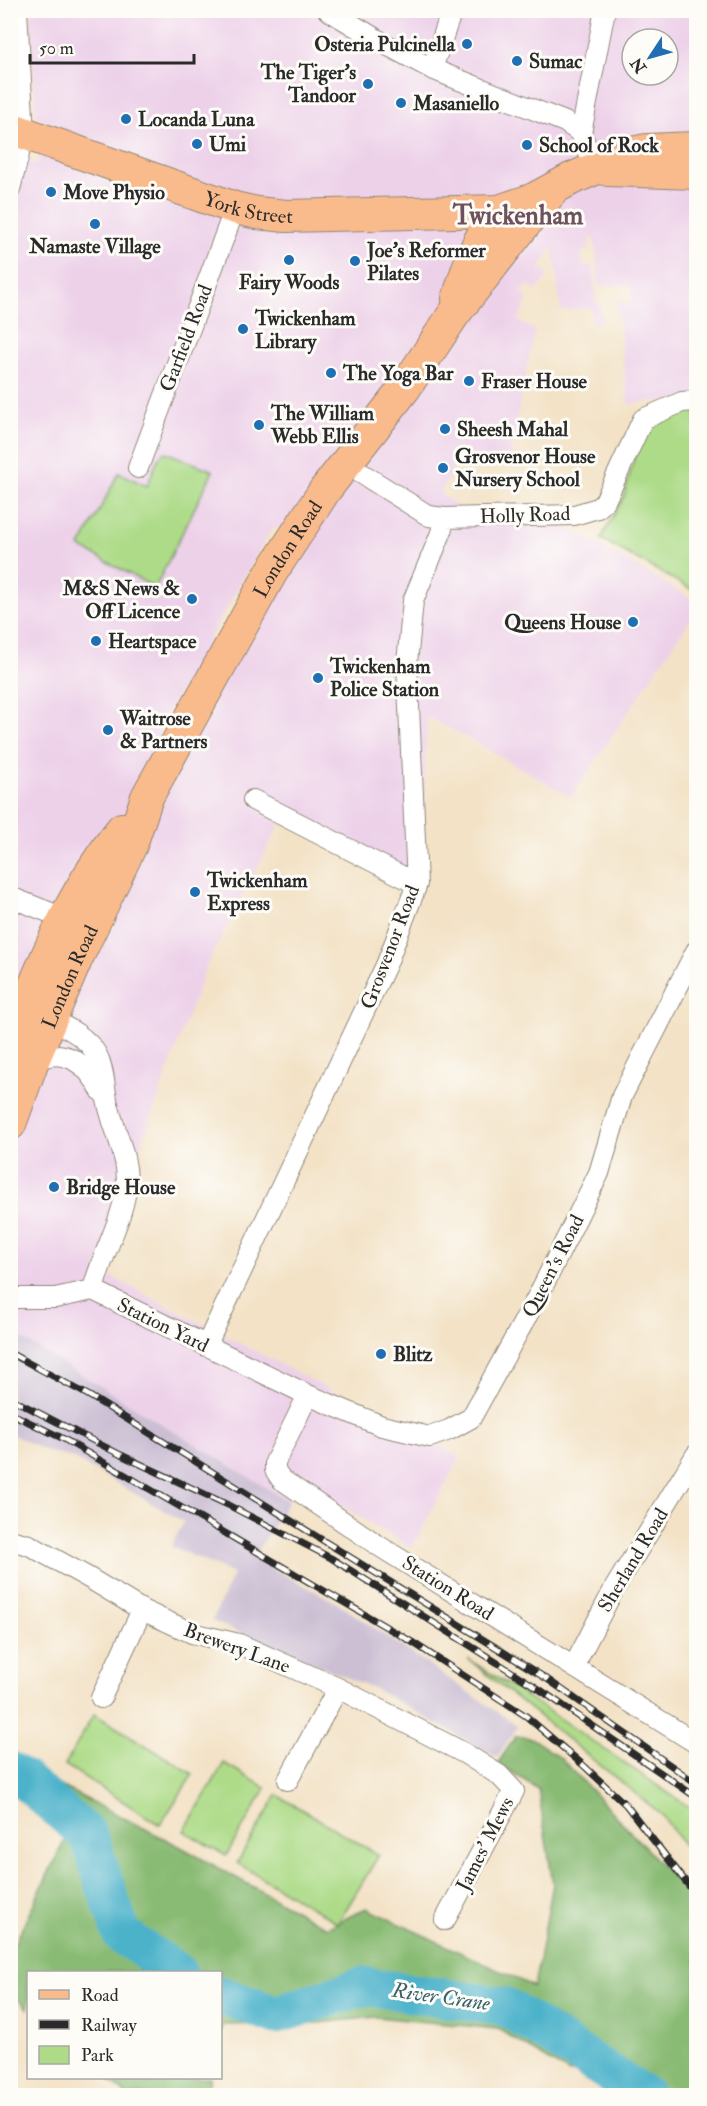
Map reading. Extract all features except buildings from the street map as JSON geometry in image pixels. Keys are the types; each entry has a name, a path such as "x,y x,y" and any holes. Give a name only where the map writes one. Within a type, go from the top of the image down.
{"main road":[{"name":"York Street","path":"17,131 235,208 257,213 285,216 499,211"},
{"name":"London Road","path":"454,314 470,259 483,231 499,211 534,200 571,179 633,153 647,150 696,148"},
{"path":"595,169 696,173"},
{"name":"London Road","path":"10,1124 21,1055 76,923 117,834 147,797 292,538 345,463 404,389 454,314 553,190"}],"street":[{"path":"10,189 17,131 17,10"},
{"path":"328,10 383,44 432,69 565,122 581,133"},
{"path":"432,69 452,10"},
{"path":"595,169 581,133 605,10"},
{"name":"Garfield Road","path":"138,468 235,208"},
{"name":"Holly Road","path":"345,463 429,516 444,518 574,514 598,508 610,493 643,419 682,402 696,401"},
{"name":"Grosvenor Road","path":"206,1346 373,994 417,885 407,663 413,601 441,533 444,518"},
{"path":"253,800 417,885"},
{"path":"10,897 76,923"},
{"name":"Queen's Road","path":"308,1395 382,1426 430,1437 471,1418 540,1292 599,1173 622,1096 696,951"},
{"path":"38,1014 82,1038 97,1056 126,1171 127,1187 123,1205 93,1290"},
{"path":"21,1055 60,1054 77,1062 89,1072 107,1102"},
{"name":"Station Yard","path":"10,1298 55,1298 93,1290 308,1395"},
{"name":"Station Road","path":"308,1395 275,1462 275,1470 281,1479 379,1546 696,1743"},
{"name":"Sherland Road","path":"574,1666 614,1589 696,1455"},
{"name":"Brewery Lane","path":"10,1540 29,1545 90,1578 142,1610 192,1633 239,1644 338,1688 464,1753"},
{"path":"101,1698 142,1610"},
{"path":"288,1780 338,1688"},
{"name":"James' Mews","path":"445,1920 514,1791 499,1775 464,1753"}],"shaded area":[{"path":"610,10 622,13 623,10 696,11 696,397 628,404 617,303 632,301 630,284 599,286 594,237 589,237 590,249 581,251 583,266 593,265 596,303 599,304 602,322 592,323 591,308 561,311 553,247 539,268 548,275 537,291 527,284 521,293 528,298 518,321 535,330 510,457 457,462 440,493 465,513 561,524 696,601 696,611 571,797 427,717 421,878 287,810 205,969 96,1269 460,1457 412,1548 299,1481 288,1501 11,1332 10,226 13,220 10,219 11,154 39,165 30,16 35,11","holes":["282,527 211,653 206,644 272,528","192,673 197,677 163,734 157,730"]},
{"path":"11,1332 288,1501 253,1558 339,1604 518,1726 497,1757 373,1688 212,1621 233,1574 171,1546 184,1522 73,1458 46,1451 11,1434"}],"green space":[{"path":"696,408 696,592 601,539 624,496 639,439 650,425 662,417"},
{"path":"165,452 213,471 155,588 80,547 119,473 147,486 159,457"},
{"path":"468,1659 696,1812 696,1863 662,1815"},
{"path":"94,1714 193,1774 160,1825 65,1765"},
{"path":"516,1736 531,1738 562,1759 681,1886 696,1907 696,2095 655,2095 609,2067 569,2073 498,2029 376,2017 319,2023 223,2025 222,2029 222,1971 27,1971 27,2008 11,1993 11,1951 65,1839 53,1823 11,1793 11,1761 177,1845 327,1928 366,1908 534,1987 553,1884 538,1789 498,1763"},
{"path":"224,1763 266,1788 226,1856 184,1831"},
{"path":"277,1795 379,1855 338,1923 237,1863"},
{"path":"108,2079 210,2079 206,2096 127,2095"}],"waterway":[{"name":"River Crane","path":"10,1771 22,1778 88,1835 122,1935 176,1971"},
{"name":"River Crane","path":"222,1996 276,2015 364,1986 506,2007 645,2096"}],"railway":[{"path":"10,1353 88,1395 547,1679 696,1783"},
{"path":"10,1398 331,1558 539,1689 696,1797"},
{"path":"10,1413 62,1438 412,1642 526,1716 626,1805 696,1895"}],"place":[{"name":"Osteria Pulcinella","path":"467,44"},
{"name":"Sumac","path":"517,61"},
{"name":"The Tiger's Tandoor","path":"368,84"},
{"name":"Masaniello","path":"401,103"},
{"name":"Locanda Luna","path":"126,119"},
{"name":"Umi","path":"197,144"},
{"name":"School of Rock","path":"527,145"},
{"name":"Move Physio","path":"51,192"},
{"name":"Namaste Village","path":"95,224"},
{"name":"Fairy Woods","path":"289,260"},
{"name":"Joe's Reformer Pilates","path":"355,261"},
{"name":"Twickenham Library","path":"243,329"},
{"name":"The Yoga Bar","path":"331,373"},
{"name":"Fraser House","path":"469,381"},
{"name":"The William Webb Ellis","path":"259,425"},
{"name":"Sheesh Mahal","path":"445,429"},
{"name":"Grosvenor House Nursery School","path":"443,468"},
{"name":"M&S News & Off Licence","path":"192,599"},
{"name":"Queens House","path":"633,622"},
{"name":"Heartspace","path":"96,641"},
{"name":"Twickenham Police Station","path":"318,678"},
{"name":"Waitrose & Partners","path":"108,730"},
{"name":"Twickenham Express","path":"195,892"},
{"name":"Bridge House","path":"54,1187"},
{"name":"Blitz","path":"381,1354"}],"district":[{"name":"Twickenham","path":"518,216"}]}
